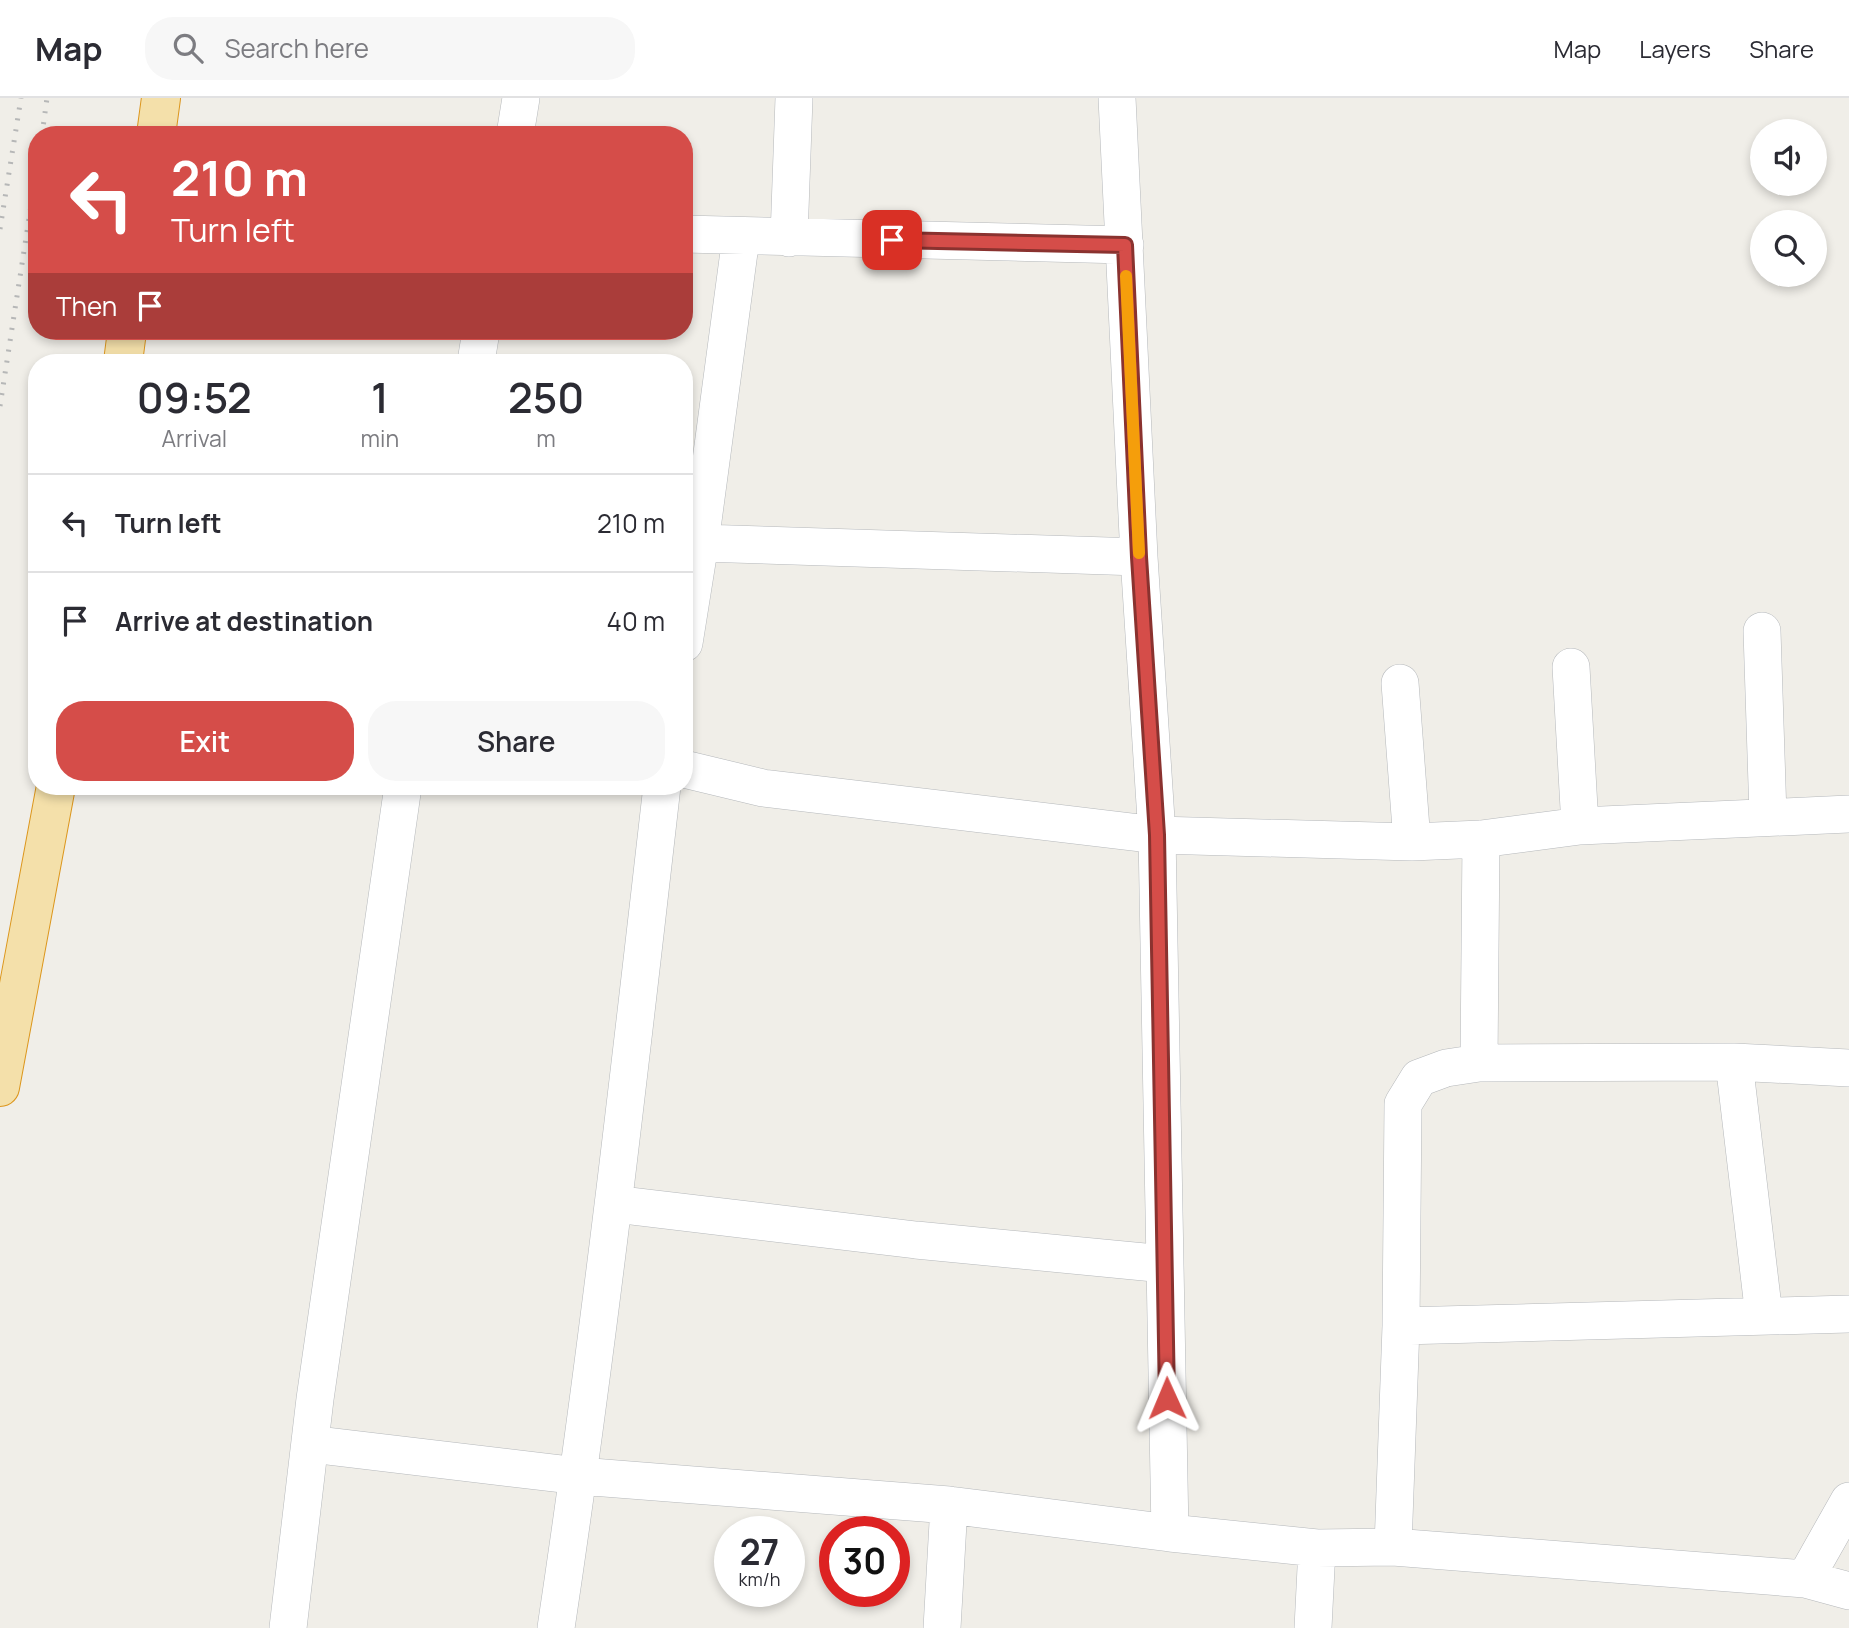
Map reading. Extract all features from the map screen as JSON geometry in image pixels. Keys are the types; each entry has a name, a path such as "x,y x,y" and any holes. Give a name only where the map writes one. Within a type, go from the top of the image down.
{"highway":[{"path":"157,126 161,98"},
{"path":"0,1087 54,795"}],"street":[{"path":"516,126 521,98"},
{"path":"789,238 793,98"},
{"path":"1117,98 1139,557 1157,835 1170,1533"},
{"path":"693,234 1125,245"},
{"path":"693,587 741,237"},
{"path":"700,543 1139,557"},
{"path":"1762,631 1768,816"},
{"path":"1572,667 1580,826"},
{"path":"1400,683 1412,842"},
{"path":"693,771 763,788 1157,835 1412,842 1481,839 1580,826 1849,814"},
{"path":"288,1628 310,1444 402,795"},
{"path":"556,1628 579,1476 614,1204 661,795"},
{"path":"1479,1063 1481,839"},
{"path":"1734,1062 1764,1316"},
{"path":"1392,1547 1401,1326 1403,1104 1419,1078 1446,1068 1479,1063 1734,1062 1849,1068"},
{"path":"614,1204 916,1240 1166,1264"},
{"path":"1401,1326 1849,1314"},
{"path":"310,1444 579,1476 949,1505 1170,1533 1317,1548 1392,1547 1805,1578 1849,1591"},
{"path":"1805,1578 1849,1501"},
{"path":"942,1628 949,1505"},
{"path":"1313,1628 1317,1548"}],"railway":[{"path":"0,229 21,98"},
{"path":"43,126 47,98"},
{"path":"0,406 28,225"}],"slow traffic":[{"path":"1126,276 1139,553"}],"route":[{"path":"892,240 1125,245 1139,557 1157,835 1167,1398"}]}
